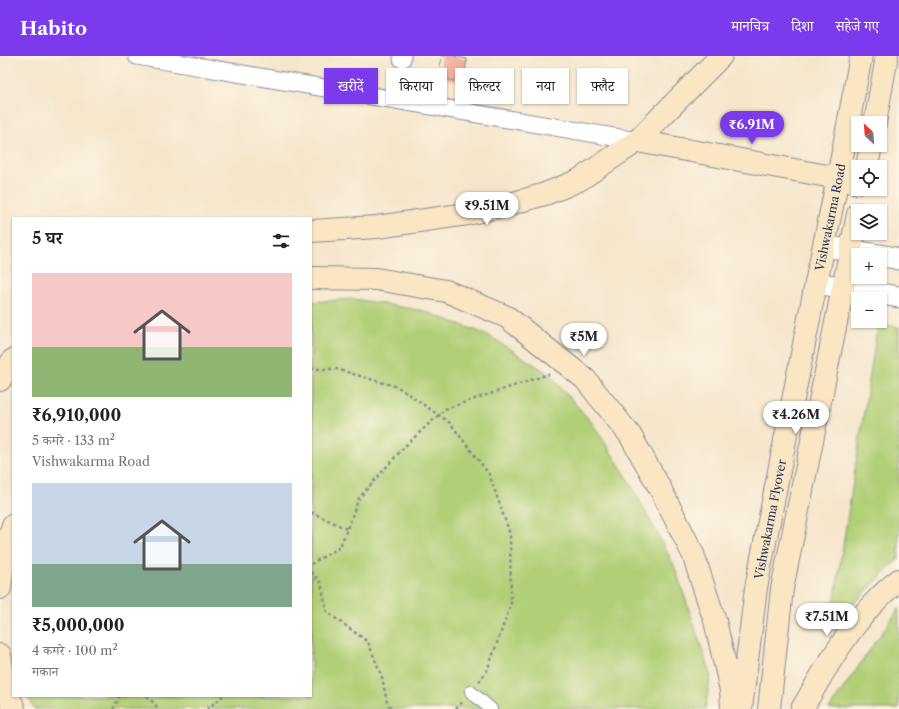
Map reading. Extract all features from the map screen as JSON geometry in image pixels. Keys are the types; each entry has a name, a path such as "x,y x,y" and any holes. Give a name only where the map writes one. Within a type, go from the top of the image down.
{"main road":[{"path":"312,231 377,227 467,214 545,194 579,180 637,141 721,56"},
{"name":"Vishwakarma Road","path":"816,283 824,246 848,181 861,56"},
{"path":"876,116 887,56"},
{"path":"637,141 848,181"},
{"path":"769,709 782,589 851,250"},
{"path":"312,278 376,279 446,291 507,316 585,379 630,435 661,490 693,554 714,621 731,690 732,709"},
{"name":"Vishwakarma Flyover","path":"741,709 756,588 816,283"},
{"path":"0,380 12,362"},
{"path":"0,588 5,549 12,528"},
{"path":"802,709 820,678 853,628 893,584"},
{"path":"0,655 6,687 14,709"}],"street":[{"path":"137,56 637,141"},
{"path":"824,246 851,250"},
{"path":"887,257 899,259"},
{"path":"816,283 899,297"},
{"path":"470,692 491,709"}],"path":[{"path":"312,369 336,369 398,387 450,423 489,474 510,534 511,604 487,671 456,709"},
{"path":"312,563 340,547 359,498 405,446 445,409 549,374"},
{"path":"312,514 347,529"},
{"path":"312,573 321,583 327,612 368,642 382,678 387,703 392,709"},
{"path":"113,709 119,697"},
{"path":"148,697 159,709"},
{"path":"207,709 222,697"}],"green space":[{"path":"354,299 424,311 488,335 549,374 592,423 625,474 674,565 711,675 705,709 34,709 28,697 312,697 312,302"},
{"path":"887,325 899,327 899,558 830,628 877,328 887,328"},
{"path":"899,608 899,709 829,709"}],"building":[{"path":"442,56 453,56 467,59 465,68 455,68 455,81 447,79 447,68 440,68"}]}
